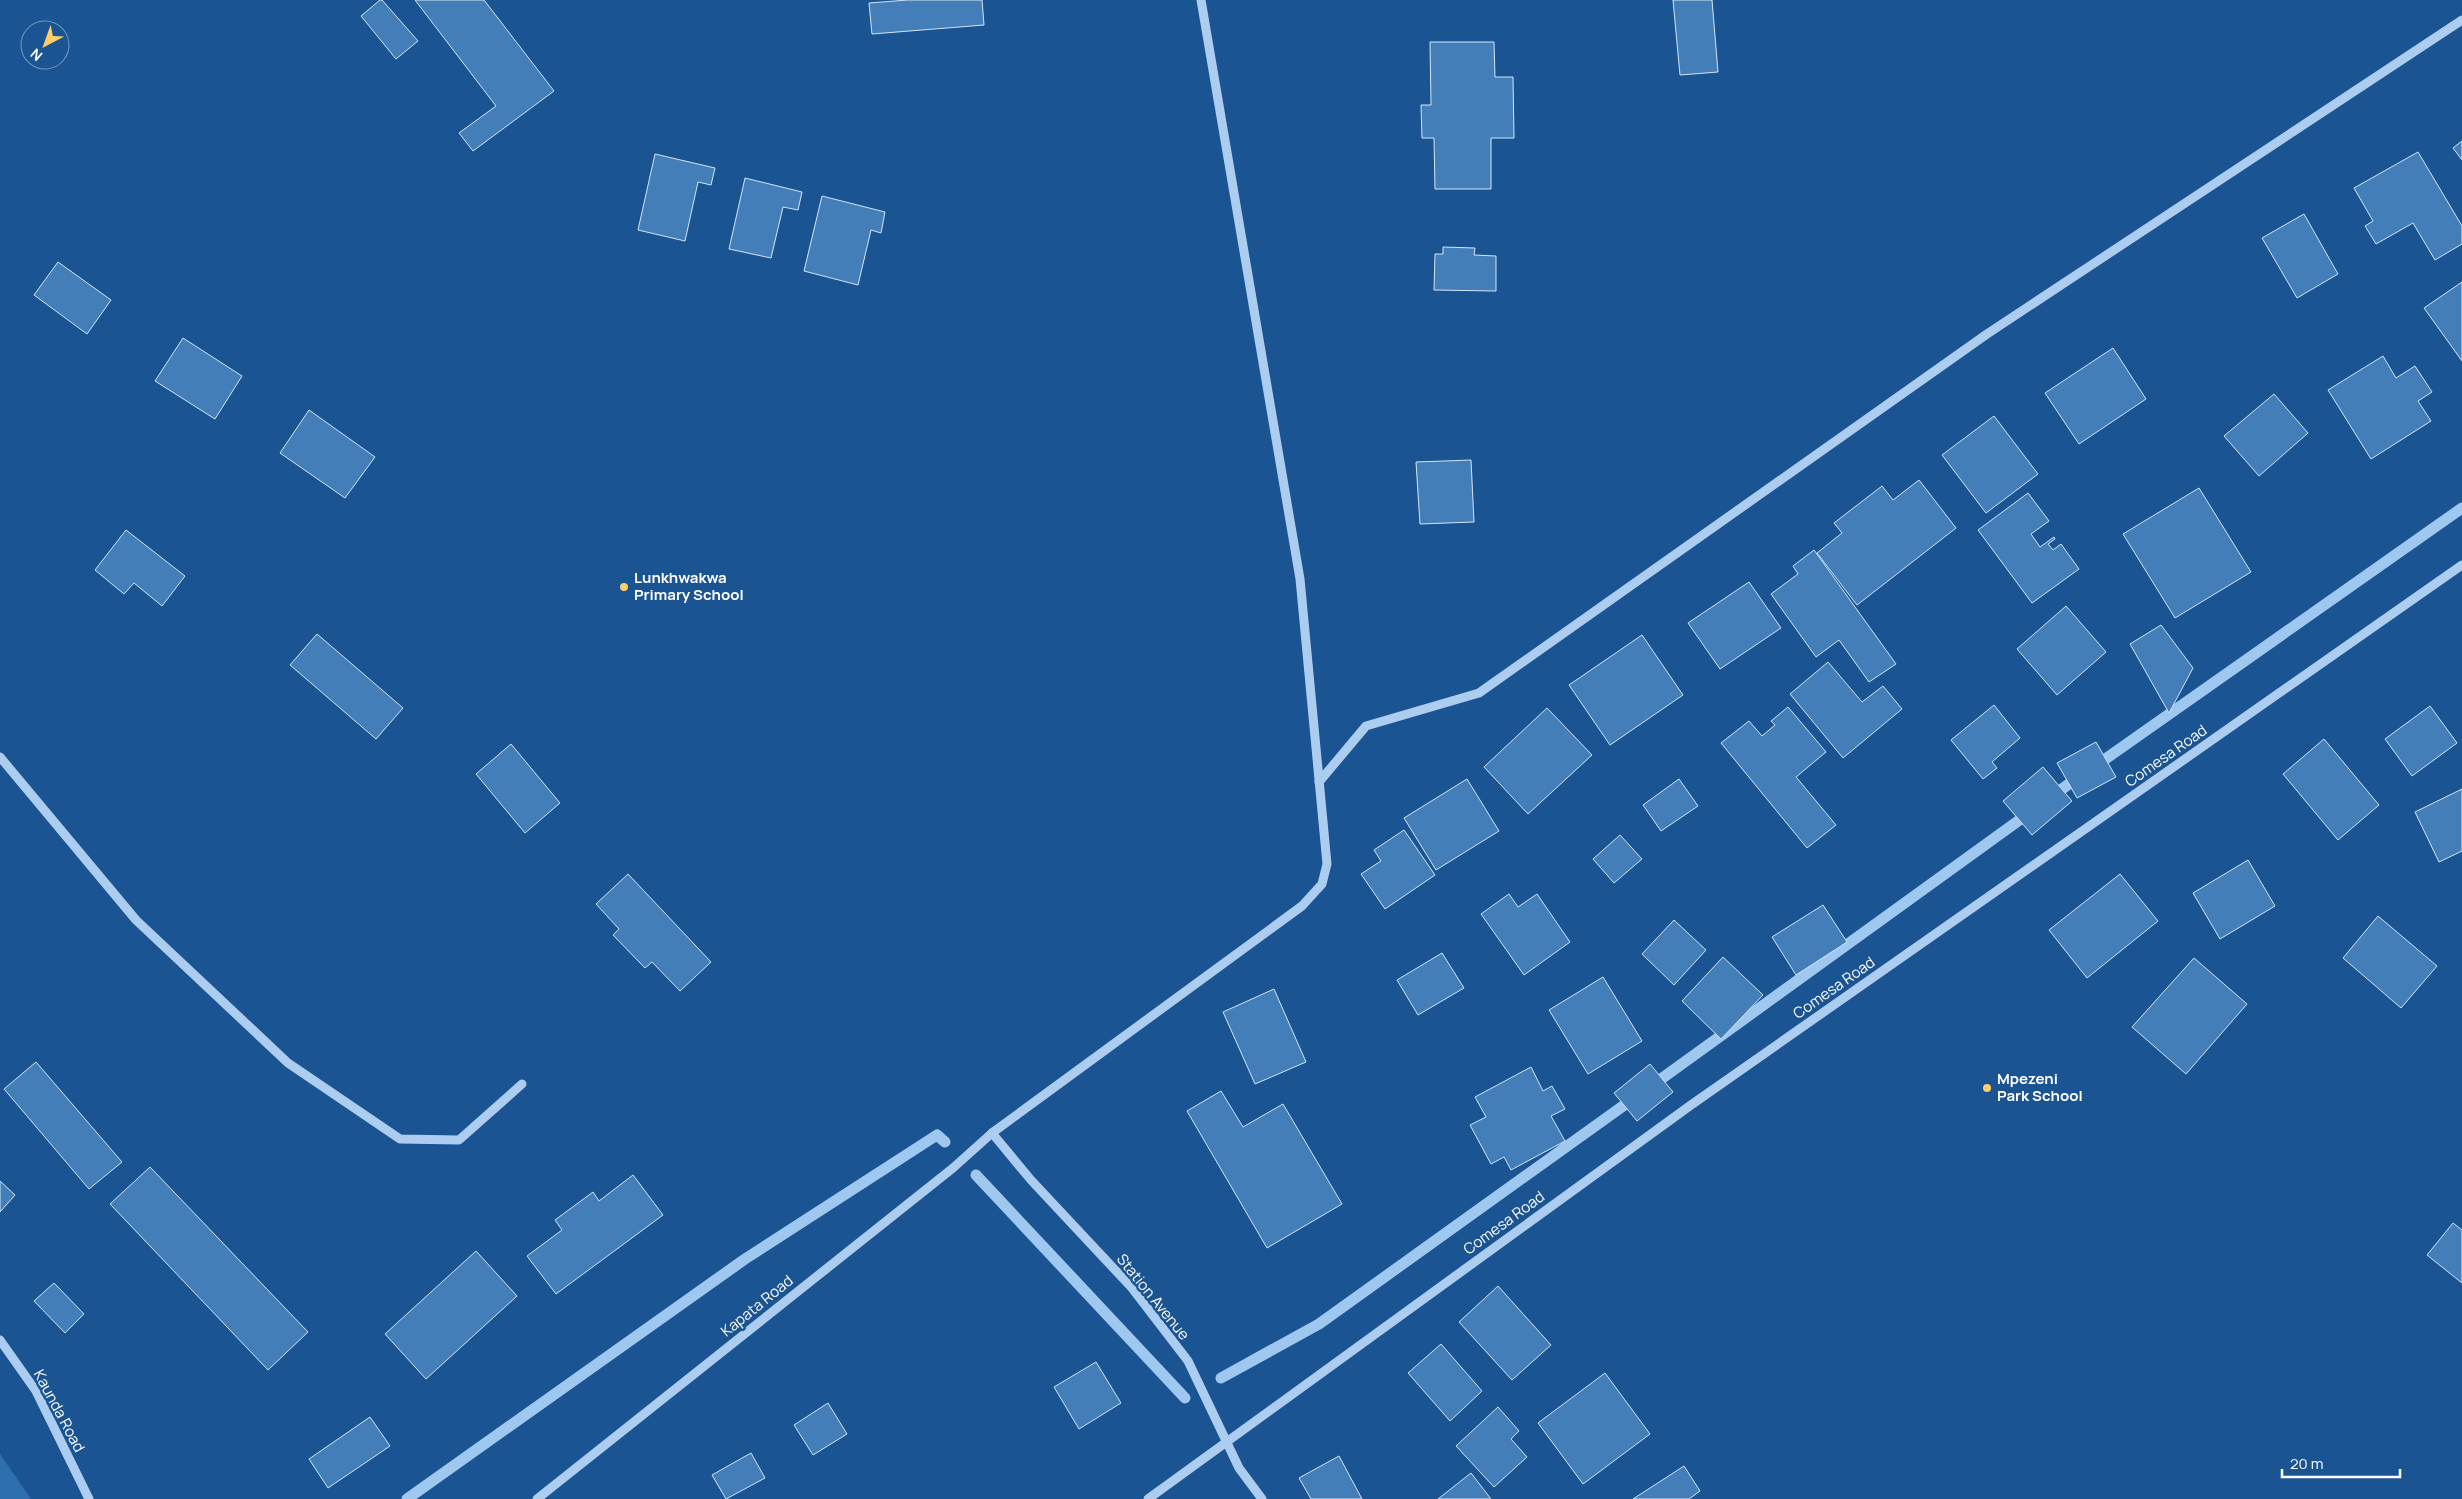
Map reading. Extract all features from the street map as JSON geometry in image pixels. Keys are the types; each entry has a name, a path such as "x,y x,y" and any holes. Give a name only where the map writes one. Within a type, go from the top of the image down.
{"street":[{"name":"Kapata Road","path":"537,1499 953,1168 992,1134 1302,906 1322,884 1327,864 1300,579 1201,0"},
{"path":"1319,782 1366,726 1479,693 1987,334 2462,20"},
{"name":"Comesa Road","path":"1148,1499 1691,1105 2462,565"},
{"path":"0,757 136,920 288,1063 400,1139 459,1140 522,1084"},
{"name":"Station Avenue","path":"992,1134 1031,1180 1132,1288 1188,1361 1240,1468 1262,1499"},
{"name":"Kaunda Road","path":"0,1340 36,1391 89,1499"}],"shaded area":[{"path":"0,1454 31,1499 0,1499"}],"building":[{"path":"380,0 418,41 396,59 361,16"},
{"path":"415,0 484,0 554,91 473,151 459,133 496,106"},
{"path":"908,0 982,0 984,25 872,34 869,3"},
{"path":"1673,0 1712,0 1718,72 1680,75"},
{"path":"1430,42 1494,42 1495,77 1513,77 1514,138 1491,138 1491,189 1435,189 1434,138 1422,138 1421,105 1431,105"},
{"path":"2462,141 2462,160 2453,148"},
{"path":"2418,152 2462,226 2462,244 2435,260 2413,223 2376,244 2365,226 2373,221 2354,188"},
{"path":"655,154 715,168 711,185 698,182 685,241 638,230"},
{"path":"745,178 802,192 798,210 783,207 771,258 729,249"},
{"path":"822,196 885,212 881,233 871,230 858,285 804,271"},
{"path":"2304,214 2338,274 2297,298 2262,238"},
{"path":"1443,247 1475,248 1474,255 1496,256 1496,291 1434,290 1435,254 1443,254"},
{"path":"58,262 111,300 87,334 34,295"},
{"path":"2462,282 2462,361 2424,308"},
{"path":"183,338 242,376 215,419 155,381"},
{"path":"2113,348 2146,399 2079,444 2045,393"},
{"path":"2383,356 2396,378 2415,366 2432,392 2418,401 2431,421 2371,459 2328,390"},
{"path":"2274,394 2308,433 2259,476 2224,436"},
{"path":"309,410 375,457 345,498 280,453"},
{"path":"1994,416 2038,474 1986,513 1942,455"},
{"path":"1471,460 1474,522 1420,524 1416,462"},
{"path":"1919,480 1956,528 1857,605 1817,553 1842,533 1834,523 1882,486 1893,500"},
{"path":"2199,488 2251,572 2175,618 2123,534"},
{"path":"2028,493 2049,521 2031,534 2040,547 2054,537 2055,539 2048,544 2053,550 2061,544 2079,569 2032,603 1978,530"},
{"path":"126,530 185,576 162,606 134,583 124,594 95,570"},
{"path":"1814,550 1896,664 1869,682 1839,640 1816,657 1771,594 1798,574 1793,566"},
{"path":"1749,582 1781,628 1720,669 1688,623"},
{"path":"2066,606 2106,652 2057,695 2017,649"},
{"path":"2161,625 2193,668 2169,713 2130,644"},
{"path":"317,634 403,708 376,739 290,665"},
{"path":"1642,635 1683,695 1610,745 1569,685"},
{"path":"1828,662 1862,702 1883,686 1902,709 1843,758 1790,694"},
{"path":"1994,705 2020,738 1992,762 1997,768 1983,779 1951,740"},
{"path":"2430,706 2457,743 2412,776 2385,739"},
{"path":"1788,707 1826,752 1796,777 1836,825 1807,848 1721,743 1749,721 1762,736 1775,725 1771,721"},
{"path":"1547,708 1592,755 1528,814 1484,767"},
{"path":"2324,739 2379,805 2338,840 2283,774"},
{"path":"2096,742 2116,777 2077,798 2057,763"},
{"path":"511,744 560,803 525,833 476,774"},
{"path":"2043,767 2072,801 2032,835 2003,801"},
{"path":"1467,779 1499,831 1436,870 1404,818"},
{"path":"1679,779 1698,806 1661,831 1643,805"},
{"path":"2462,789 2462,851 2439,862 2415,812"},
{"path":"1404,830 1435,875 1385,909 1361,874 1381,861 1374,850"},
{"path":"1620,835 1642,859 1614,883 1593,859"},
{"path":"2248,860 2275,906 2220,939 2193,893"},
{"path":"628,874 711,962 680,991 652,962 645,968 613,935 619,929 596,904"},
{"path":"2120,874 2158,921 2087,978 2049,930"},
{"path":"1509,894 1518,907 1537,894 1570,942 1524,975 1481,914"},
{"path":"1823,905 1847,942 1796,975 1772,937"},
{"path":"2378,916 2437,966 2401,1008 2343,958"},
{"path":"1674,920 1706,950 1674,985 1642,954"},
{"path":"1442,953 1464,988 1418,1015 1397,980"},
{"path":"1723,957 1763,995 1721,1039 1682,1001"},
{"path":"2194,958 2247,1004 2186,1074 2132,1027"},
{"path":"1603,977 1642,1041 1588,1074 1549,1010"},
{"path":"1274,989 1306,1062 1255,1084 1223,1012"},
{"path":"36,1062 122,1162 89,1189 4,1089"},
{"path":"1650,1064 1673,1092 1637,1121 1614,1093"},
{"path":"1531,1067 1543,1091 1552,1086 1565,1109 1551,1116 1565,1141 1511,1170 1504,1157 1491,1164 1470,1125 1486,1117 1475,1097"},
{"path":"1221,1091 1243,1127 1283,1104 1342,1204 1267,1248 1187,1111"},
{"path":"150,1167 308,1332 268,1370 110,1204"},
{"path":"633,1175 663,1215 556,1294 527,1256 562,1230 555,1220 593,1192 599,1201"},
{"path":"0,1181 15,1195 0,1212"},
{"path":"2453,1223 2462,1230 2462,1283 2427,1255"},
{"path":"476,1251 517,1296 426,1379 385,1334"},
{"path":"54,1283 84,1314 65,1333 34,1301"},
{"path":"1498,1286 1551,1345 1512,1380 1459,1322"},
{"path":"1441,1344 1482,1391 1450,1421 1408,1373"},
{"path":"1096,1362 1121,1403 1079,1429 1054,1387"},
{"path":"1605,1373 1650,1434 1583,1484 1538,1423"},
{"path":"828,1403 847,1434 813,1455 794,1425"},
{"path":"1498,1407 1519,1431 1511,1439 1527,1457 1494,1487 1456,1446"},
{"path":"370,1417 390,1446 328,1488 309,1459"},
{"path":"751,1453 765,1478 726,1499 712,1475"},
{"path":"1339,1456 1362,1499 1311,1499 1299,1478"},
{"path":"1684,1466 1700,1491 1689,1499 1633,1499"},
{"path":"1471,1473 1491,1499 1438,1499"}],"waterway":[{"path":"2094,767 2462,508"},
{"path":"2051,797 2080,776"},
{"path":"1650,1087 2032,811"},
{"path":"1221,1378 1319,1324 1637,1096"},
{"path":"407,1499 745,1259 937,1135 945,1142"},
{"path":"976,1175 1185,1398"}],"place":[{"name":"Lunkhwakwa Primary School","path":"624,587"},
{"name":"Mpezeni Park School","path":"1987,1088"}]}
